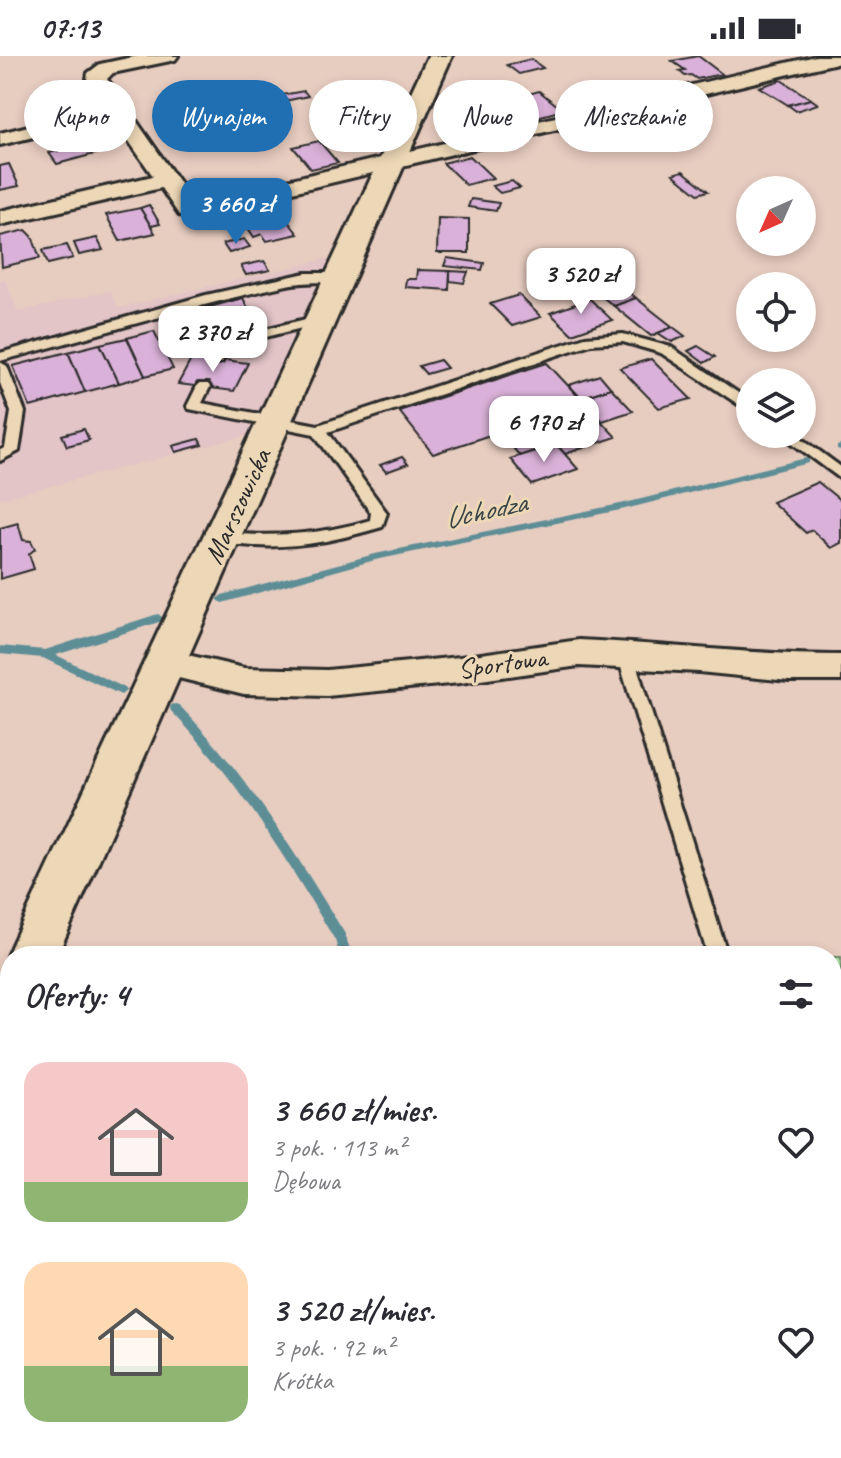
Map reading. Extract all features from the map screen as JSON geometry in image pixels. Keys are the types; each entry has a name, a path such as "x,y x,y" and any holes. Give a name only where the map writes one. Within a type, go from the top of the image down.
{"street":[{"path":"98,80 98,73 116,65 168,56"},
{"name":"Marszowicka","path":"37,946 221,538 276,424 440,56"},
{"path":"136,137 187,210 837,56"},
{"path":"0,139 24,133"},
{"path":"0,218 166,180"},
{"name":"Sportowa","path":"166,663 244,681 327,683 460,670 579,653 789,668 841,668"}],"lane":[{"path":"0,357 210,298 306,277 341,277"},
{"path":"217,359 225,343 310,322 319,323"},
{"path":"203,387 194,406 319,430 590,340 623,338 666,350 736,398"},
{"path":"0,366 18,412 12,451 0,456"},
{"path":"221,538 277,544 324,540 377,523 379,513 319,430"},
{"path":"806,448 841,474"},
{"path":"625,654 715,946"}],"shaded area":[{"path":"335,257 249,435 0,499 0,280 5,279 18,312 110,291 118,308"}],"building":[{"path":"698,56 722,74 697,79 691,75 685,76 679,71 685,70 672,61"},
{"path":"531,59 543,68 519,74 507,65"},
{"path":"781,80 811,99 788,105 759,87"},
{"path":"304,91 308,96 293,99 293,93"},
{"path":"539,91 555,104 555,112 539,117"},
{"path":"811,99 818,104 796,111 788,105"},
{"path":"309,143 309,152 328,152 338,163 311,169 293,147"},
{"path":"54,152 102,152 57,164 49,153"},
{"path":"470,156 493,178 466,185 443,163"},
{"path":"9,164 19,186 0,190 0,166"},
{"path":"683,171 708,191 698,194 673,174"},
{"path":"512,181 520,188 500,193 492,186"},
{"path":"471,199 499,203 496,211 468,207"},
{"path":"273,202 284,216 248,228 242,229 230,212"},
{"path":"149,205 160,224 151,226 140,208"},
{"path":"140,208 155,233 120,241 106,215"},
{"path":"284,216 298,234 267,241 262,234 254,237 248,228"},
{"path":"438,218 469,219 469,253 437,253"},
{"path":"26,230 32,236 40,258 2,267 0,236"},
{"path":"97,238 103,250 79,255 74,243"},
{"path":"244,239 250,247 229,253 223,244"},
{"path":"67,245 73,258 48,264 43,250"},
{"path":"447,258 484,263 482,270 444,266"},
{"path":"264,261 270,270 246,275 241,266"},
{"path":"417,270 450,271 449,290 405,287 406,279 416,279"},
{"path":"450,271 468,272 464,283 450,281"},
{"path":"617,283 636,298 614,306 595,291"},
{"path":"519,295 541,317 512,326 490,304"},
{"path":"243,298 250,312 245,319 230,324 217,320 210,307"},
{"path":"636,298 673,327 651,336 614,306"},
{"path":"590,299 612,320 572,334 550,313"},
{"path":"210,307 217,320 183,329 176,315"},
{"path":"673,327 685,336 672,342 658,333"},
{"path":"154,331 173,369 145,376 127,338"},
{"path":"127,338 145,376 119,383 100,344"},
{"path":"100,344 119,383 85,392 68,352"},
{"path":"698,346 715,357 704,363 688,351"},
{"path":"68,352 85,392 30,407 13,366"},
{"path":"193,356 248,363 234,391 178,384"},
{"path":"651,359 691,399 659,408 620,368"},
{"path":"440,360 447,368 426,374 419,366"},
{"path":"547,363 616,437 565,454 556,444 520,456 499,432 433,454 399,411"},
{"path":"600,375 611,388 581,398 569,385"},
{"path":"611,388 633,411 602,421 581,398"},
{"path":"84,429 89,440 67,446 62,435"},
{"path":"199,439 202,445 176,452 173,446"},
{"path":"556,444 578,469 532,485 510,459"},
{"path":"402,457 408,464 386,472 380,465"},
{"path":"818,482 841,501 841,543 831,548 812,530 806,533 772,502"},
{"path":"18,523 23,540 31,541 35,549 29,554 34,569 0,579 0,528"}],"waterway":[{"name":"Uchodza","path":"222,599 375,557 625,506 806,461"},
{"name":"Uchodza","path":"45,654 158,618"},
{"name":"Uchodza","path":"0,650 45,654"},
{"path":"45,654 121,691"},
{"path":"175,708 223,760 265,817 343,946"}]}
